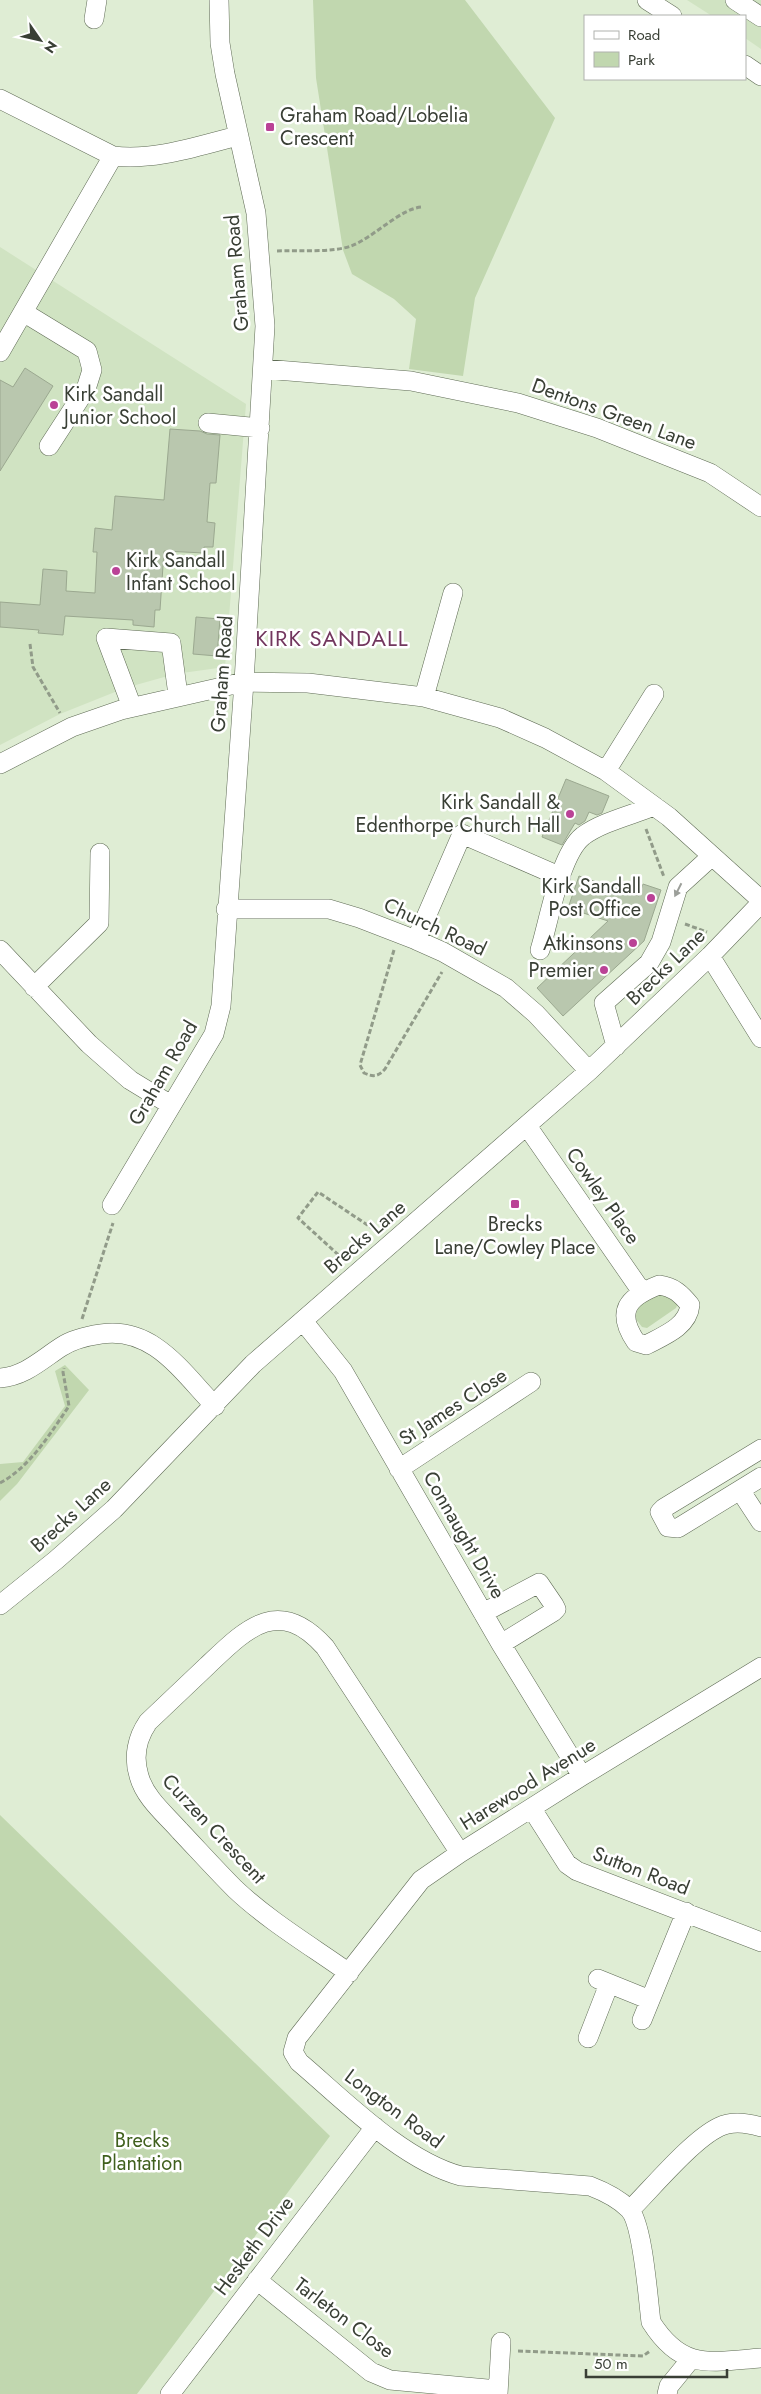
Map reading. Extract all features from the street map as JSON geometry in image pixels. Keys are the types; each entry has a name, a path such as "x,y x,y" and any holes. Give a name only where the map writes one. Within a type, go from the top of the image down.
{"street":[{"path":"94,19 97,0"},
{"name":"Graham Road","path":"112,1205 214,1034 221,1006 226,909 235,824 264,369 265,326 256,213 238,136 220,43 219,0"},
{"path":"647,0 670,15"},
{"path":"735,0 761,17"},
{"path":"746,66 761,76"},
{"path":"0,99 113,156 132,158 164,154 238,136"},
{"path":"0,352 113,156"},
{"path":"23,312 86,351 92,370 86,390 49,446"},
{"name":"Dentons Green Lane","path":"264,369 411,381 518,403 596,428 710,473 761,507"},
{"path":"208,423 260,428"},
{"path":"424,698 453,593"},
{"path":"132,707 106,638 171,643 178,695"},
{"path":"0,764 72,726 178,695 244,682 308,683 424,698 500,718 545,738 606,771 647,809 712,856 761,901"},
{"path":"606,771 654,694"},
{"path":"540,950 571,849 582,837 647,809"},
{"path":"408,936 462,834 561,877"},
{"path":"34,987 99,922 100,853"},
{"path":"616,1046 604,1003 649,963 661,942 678,887 712,856"},
{"name":"Brecks Lane","path":"0,1605 56,1560 114,1508 215,1406 253,1364 589,1071 710,956 761,901"},
{"name":"Church Road","path":"226,909 329,909 408,936 451,956 506,988 536,1014 589,1071"},
{"path":"0,950 89,1044 130,1080 172,1105"},
{"path":"710,956 761,1038"},
{"name":"Cowley Place","path":"527,1126 642,1292"},
{"name":"Connaught Drive","path":"303,1320 343,1371 501,1644 582,1776"},
{"path":"1,1373 25,1372 62,1346 86,1336 114,1332 132,1334 151,1342 215,1406"},
{"name":"St James Close","path":"399,1469 531,1382"},
{"path":"761,1449 664,1508 660,1512 661,1517 668,1527 678,1528 761,1477"},
{"path":"740,1490 761,1522"},
{"path":"483,1613 539,1583 554,1605 556,1609 553,1612 501,1644"},
{"name":"Curzen Crescent","path":"349,1973 271,1918 236,1889 144,1790 138,1775 136,1759 141,1733 148,1722 245,1631 266,1622 277,1620 304,1627 325,1646 460,1853"},
{"name":"Harewood Avenue","path":"349,1973 421,1880 460,1853 582,1776 761,1667"},
{"name":"Sutton Road","path":"532,1809 568,1864 577,1871 761,1942"},
{"path":"642,2020 686,1912"},
{"name":"Longton Road","path":"349,1973 297,2038 292,2052 299,2062 374,2127 431,2166 442,2171 461,2176 590,2186 602,2191 630,2210"},
{"path":"588,2038 604,1982 650,2000"},
{"path":"761,2127 739,2123 720,2126 702,2137 630,2210 641,2240 651,2322 666,2342 691,2359 710,2362 761,2358"},
{"name":"Hesketh Drive","path":"170,2394 374,2127"},
{"name":"Tarleton Close","path":"257,2280 371,2372 390,2380 498,2392 501,2346"},
{"path":"667,2394 669,2386 691,2359"}],"path":[{"path":"260,253 303,252 351,246 401,216 412,207 422,207"},
{"path":"30,644 33,667 50,700 72,726"},
{"path":"647,809 670,910 726,939"},
{"path":"408,936 360,1065 364,1073 372,1076 380,1075 451,956"},
{"path":"359,1272 298,1218 318,1192 393,1243"},
{"path":"0,1483 15,1475 48,1437 69,1406 63,1372 75,1341 113,1223 112,1205"},
{"path":"501,2346 643,2356 666,2342"}],"shaded area":[{"path":"687,0 761,0 761,49 746,39 746,15 710,15"},
{"name":"Kirk Sandall Infant School","path":"0,247 246,404 225,667 175,674 125,688 60,714 0,745"}],"green space":[{"path":"313,0 465,0 555,118 475,298 463,376 409,369 416,319 394,299 352,274 343,250 316,78"},
{"path":"664,1291 678,1303 676,1308 647,1328 642,1327 635,1318 639,1305"},
{"path":"65,1365 89,1390 17,1484 0,1501 0,1464 23,1462 65,1406 55,1371"},
{"name":"Brecks Plantation","path":"0,1815 330,2136 137,2394 0,2394"}],"building":[{"path":"25,368 53,386 0,471 0,380 13,387"},
{"path":"170,429 200,431 207,434 220,435 216,483 210,483 207,522 215,523 213,547 204,547 204,553 164,551 160,610 155,610 154,627 133,625 133,620 65,616 63,635 38,633 39,630 0,627 0,602 40,605 43,569 67,571 66,591 95,593 97,552 93,552 95,528 112,530 115,496 164,500"},
{"path":"196,617 220,619 217,656 193,654"},
{"name":"Kirk Sandall & Edenthorpe Church Hall","path":"566,779 609,796 602,813 597,815 589,812 585,821 579,825 575,823 562,845 542,837"},
{"path":"579,876 639,896 643,884 661,890 644,941 563,1016 537,988 608,921 568,908"}],"place":[{"name":"Graham Road/Lobelia Crescent","path":"270,127"},
{"name":"Kirk Sandall Junior School","path":"54,405"},
{"name":"Kirk Sandall Infant School","path":"116,571"},
{"name":"Kirk Sandall & Edenthorpe Church Hall","path":"570,814"},
{"name":"Kirk Sandall Post Office","path":"651,898"},
{"name":"Atkinsons","path":"633,943"},
{"name":"Premier","path":"604,970"},
{"name":"Brecks Lane/Cowley Place","path":"515,1204"}],"district":[{"name":"KIRK SANDALL","path":"332,638"}]}
